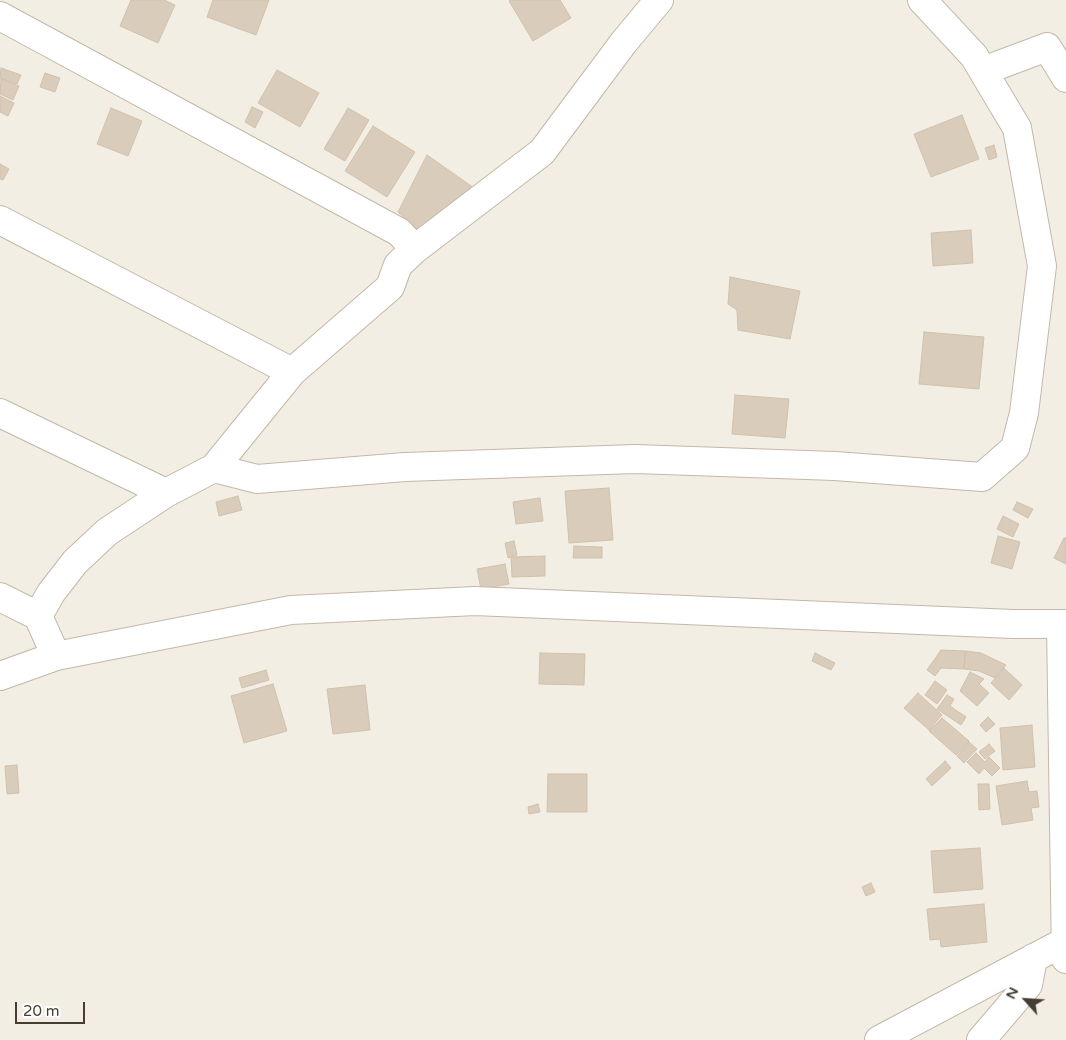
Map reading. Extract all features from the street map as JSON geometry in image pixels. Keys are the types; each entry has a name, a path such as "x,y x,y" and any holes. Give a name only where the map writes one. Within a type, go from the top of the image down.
{"street":[{"path":"38,616 51,593 75,562 107,532 166,493 214,468 292,372 390,287 398,265 414,249 542,152 624,42 659,0"},
{"path":"214,468 256,479 405,466 635,458 835,466 982,477 1015,448 1024,412 1042,266 1017,128 974,56 922,0"},
{"path":"0,16 399,232 414,249"},
{"path":"983,71 1047,47 1066,78"},
{"path":"0,220 292,372"},
{"path":"0,413 166,493"},
{"path":"0,597 38,616 56,656"},
{"path":"0,676 56,656 291,610 475,601 1064,624 1066,959"},
{"path":"879,1040 1066,941"},
{"path":"982,1040 1028,985 1033,958"}],"building":[{"path":"131,0 164,0 175,5 158,43 120,26"},
{"path":"213,0 269,0 256,35 207,17"},
{"path":"560,0 571,18 533,41 509,1"},
{"path":"1,68 21,75 17,84 0,78"},
{"path":"277,70 319,93 300,127 258,103"},
{"path":"45,73 60,78 55,92 40,87"},
{"path":"1,79 19,86 13,100 0,94"},
{"path":"0,96 14,103 8,116 0,112"},
{"path":"252,107 263,112 255,128 245,122"},
{"path":"111,108 142,121 128,156 97,144"},
{"path":"348,108 369,120 345,161 324,149"},
{"path":"962,115 979,159 931,177 914,134"},
{"path":"373,126 415,152 387,197 345,171"},
{"path":"994,145 997,157 989,160 985,148"},
{"path":"427,155 477,190 425,236 398,212"},
{"path":"0,164 9,169 3,180 0,179"},
{"path":"971,230 973,263 933,266 931,233"},
{"path":"730,277 800,291 790,339 738,330 737,310 728,304"},
{"path":"924,332 984,337 979,389 919,384"},
{"path":"735,395 789,399 785,438 732,434"},
{"path":"609,488 613,540 569,543 565,491"},
{"path":"238,496 242,510 219,516 216,502"},
{"path":"540,498 543,521 516,524 513,502"},
{"path":"1017,502 1033,509 1028,518 1013,510"},
{"path":"1003,516 1019,524 1013,537 997,529"},
{"path":"998,536 1020,542 1012,569 991,563"},
{"path":"1064,538 1066,538 1066,564 1054,558"},
{"path":"514,541 517,555 508,558 505,543"},
{"path":"574,546 602,547 602,558 573,558"},
{"path":"545,556 545,576 512,577 511,557"},
{"path":"505,564 509,584 481,589 477,569"},
{"path":"941,650 965,651 964,669 941,668 935,676 927,670"},
{"path":"966,651 981,653 1006,665 995,678 979,671 964,669"},
{"path":"540,653 585,654 584,685 539,684"},
{"path":"815,653 835,663 831,670 812,661"},
{"path":"1004,668 1022,685 1009,700 991,683"},
{"path":"266,670 269,680 242,688 239,678"},
{"path":"970,672 984,679 979,684 989,693 977,706 960,691"},
{"path":"935,681 947,690 937,704 925,695"},
{"path":"273,684 287,731 244,743 231,696"},
{"path":"365,685 370,730 333,734 327,689"},
{"path":"918,693 942,715 929,730 904,708"},
{"path":"947,695 954,699 950,706 966,717 961,725 937,709"},
{"path":"988,717 995,724 986,732 980,725"},
{"path":"942,718 969,741 956,755 929,731"},
{"path":"1032,725 1035,767 1003,770 1000,728"},
{"path":"969,742 977,749 964,763 957,756"},
{"path":"989,744 995,751 985,759 979,752"},
{"path":"976,753 985,762 989,757 1000,768 992,776 984,768 979,774 967,762"},
{"path":"945,761 951,768 932,786 926,779"},
{"path":"17,765 19,793 7,794 5,766"},
{"path":"548,774 587,774 587,812 547,812"},
{"path":"1027,781 1029,792 1037,791 1039,807 1031,808 1033,820 1002,825 996,786"},
{"path":"978,784 989,784 990,809 979,810"},
{"path":"538,804 540,812 529,814 528,807"},
{"path":"980,848 983,889 934,893 931,851"},
{"path":"871,883 875,892 866,896 862,887"},
{"path":"984,904 987,942 941,947 940,939 930,940 927,909"}]}
